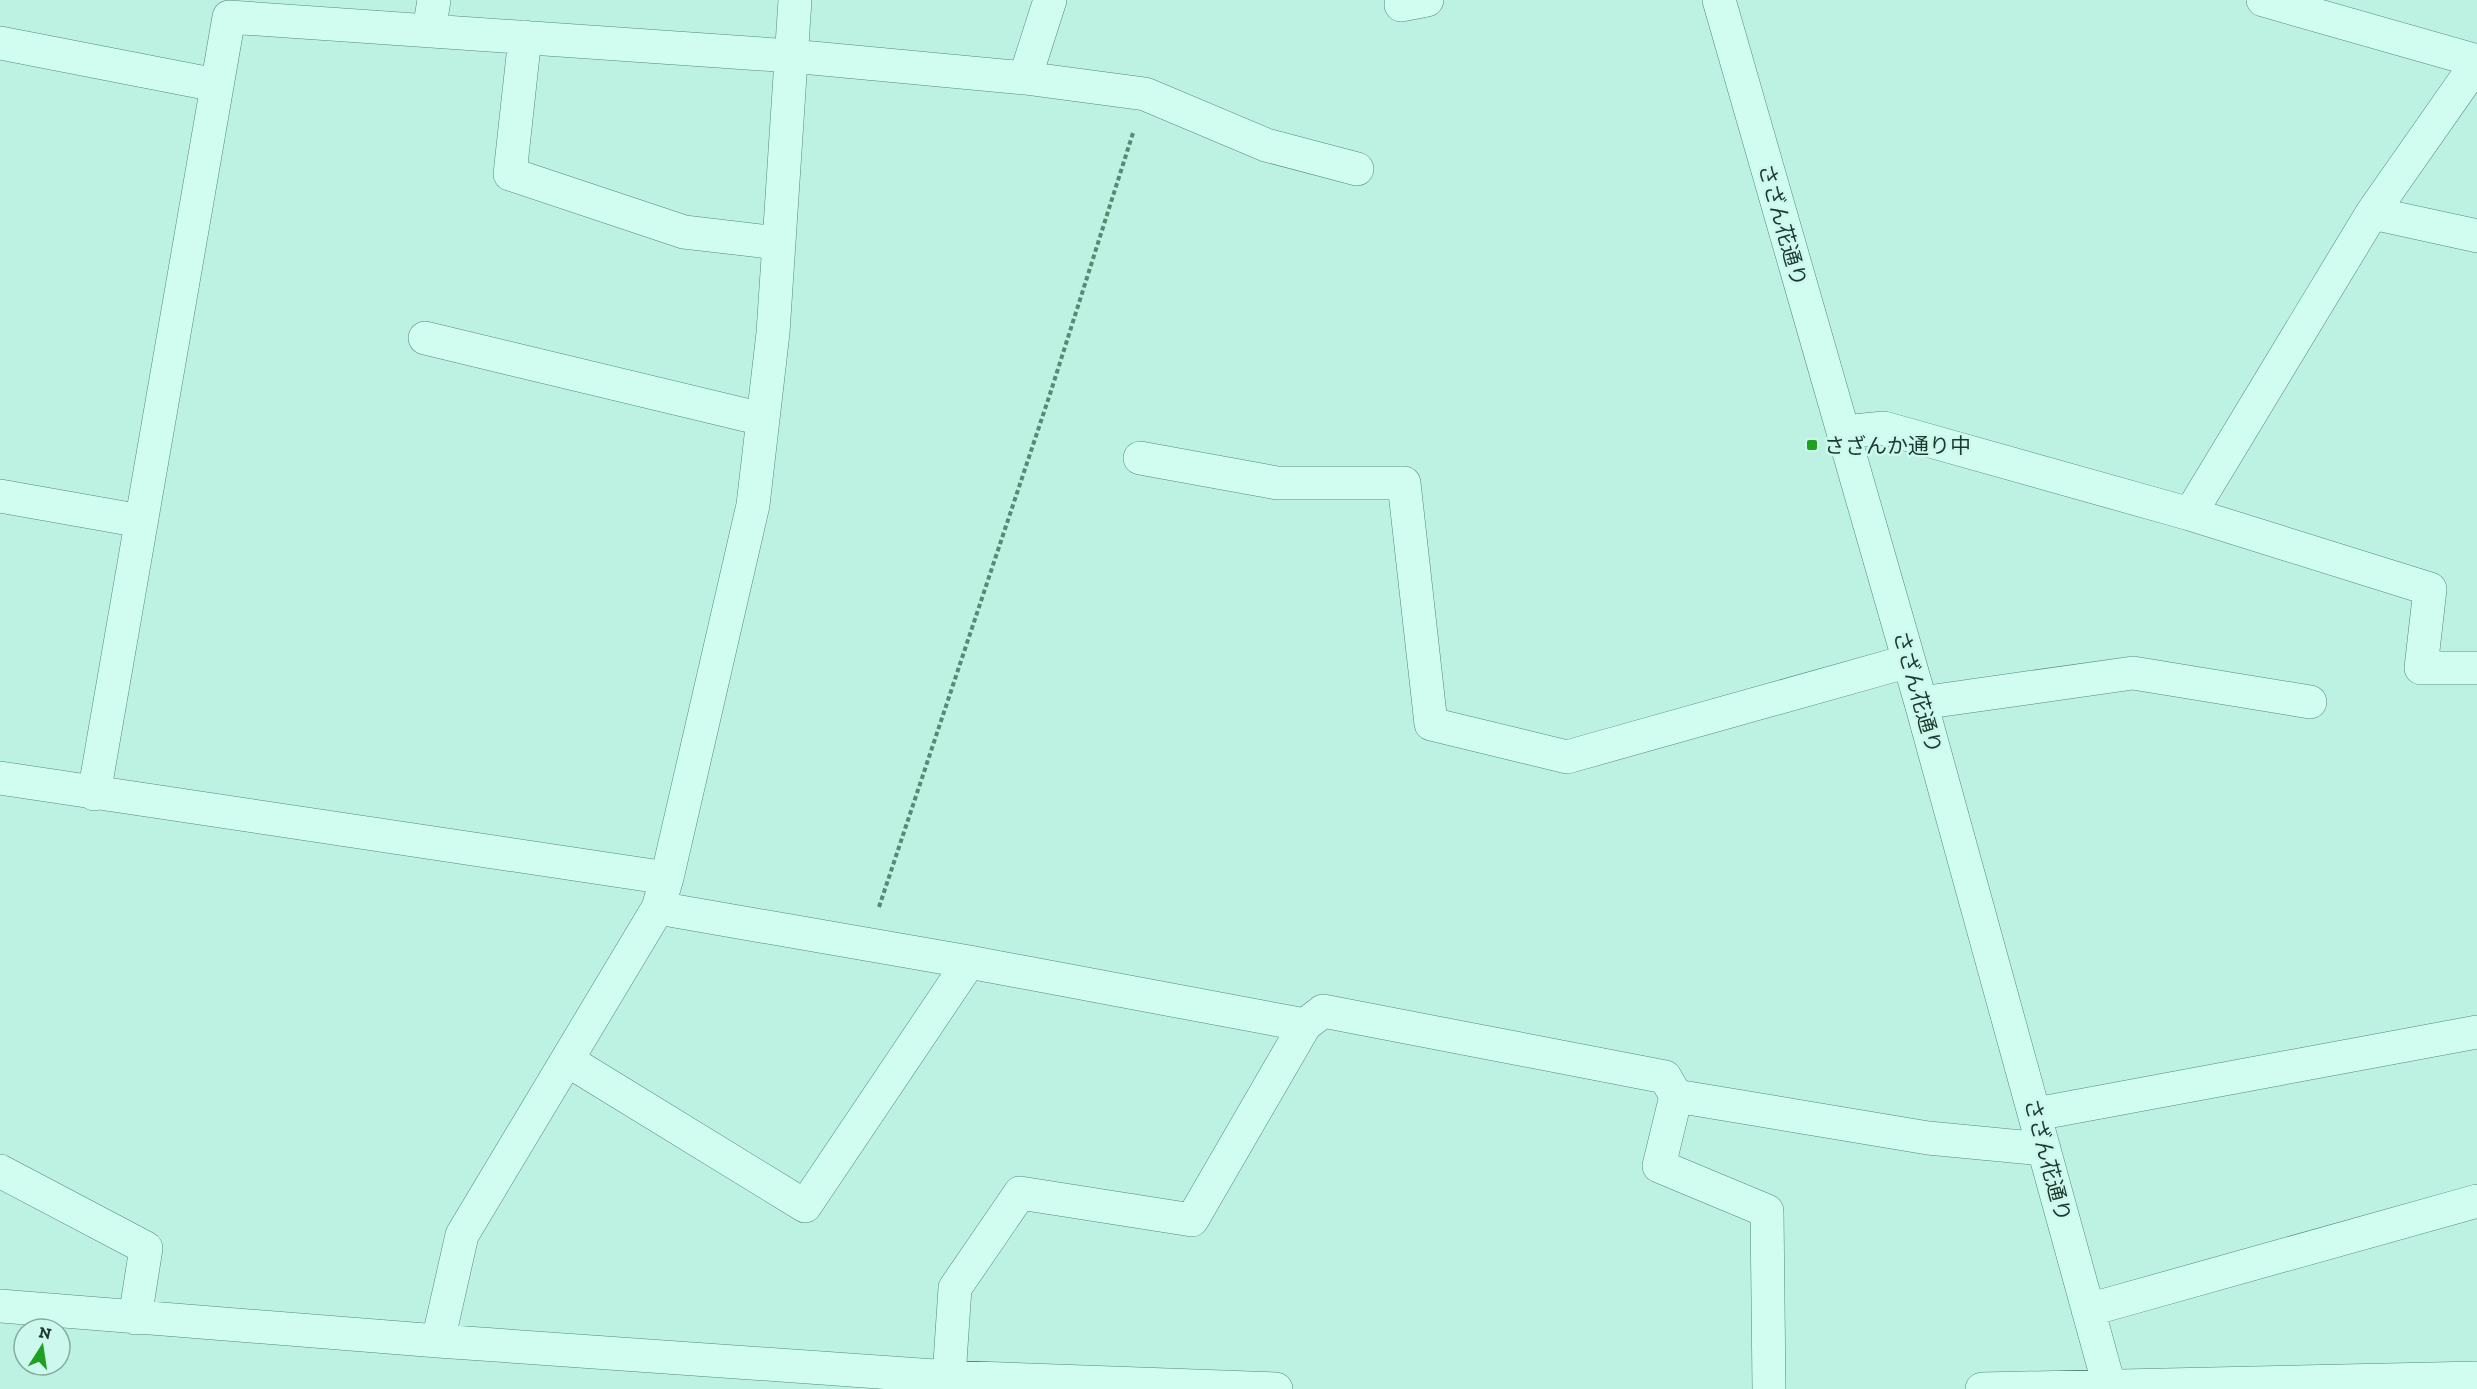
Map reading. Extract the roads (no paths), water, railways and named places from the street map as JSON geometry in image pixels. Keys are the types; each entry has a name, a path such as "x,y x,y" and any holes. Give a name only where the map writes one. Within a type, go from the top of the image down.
{"street":[{"path":"438,1341 462,1235 567,1060 663,893 753,505 772,333 795,0"},
{"path":"1025,78 1050,0"},
{"name":"さざん花通り","path":"1719,0 1922,703 2110,1387"},
{"path":"2190,514 2372,213 2467,93 2477,62 2263,0"},
{"path":"94,794 229,17 431,16 525,37 791,56 1025,78 1145,94 1266,146 1357,169"},
{"path":"525,37 510,174 684,232 778,243"},
{"path":"0,43 216,85"},
{"path":"2372,213 2477,236"},
{"path":"425,338 762,419"},
{"path":"1843,432 1884,428 2190,514 2430,589 2421,668 2477,668"},
{"path":"1140,458 1277,483 1404,483 1431,724 1567,756 1909,661"},
{"path":"0,496 141,521"},
{"path":"1922,703 2133,673 2310,702"},
{"path":"0,778 663,893 866,944 1305,1025"},
{"path":"567,1060 805,1206 969,962"},
{"path":"949,1377 955,1288 1020,1194 1192,1220 1305,1025 1323,1011 1665,1077 1676,1096 1659,1166 1767,1211 1769,1389"},
{"path":"2036,1114 2477,1032"},
{"path":"1676,1096 1928,1138 2044,1149"},
{"path":"0,1171 146,1248 135,1318"},
{"path":"2088,1310 2477,1201"},
{"path":"0,1306 438,1341 949,1377 1276,1389"},
{"path":"1982,1389 2477,1378"}],"place":[{"name":"さざんか通り中","path":"1812,445"}]}
